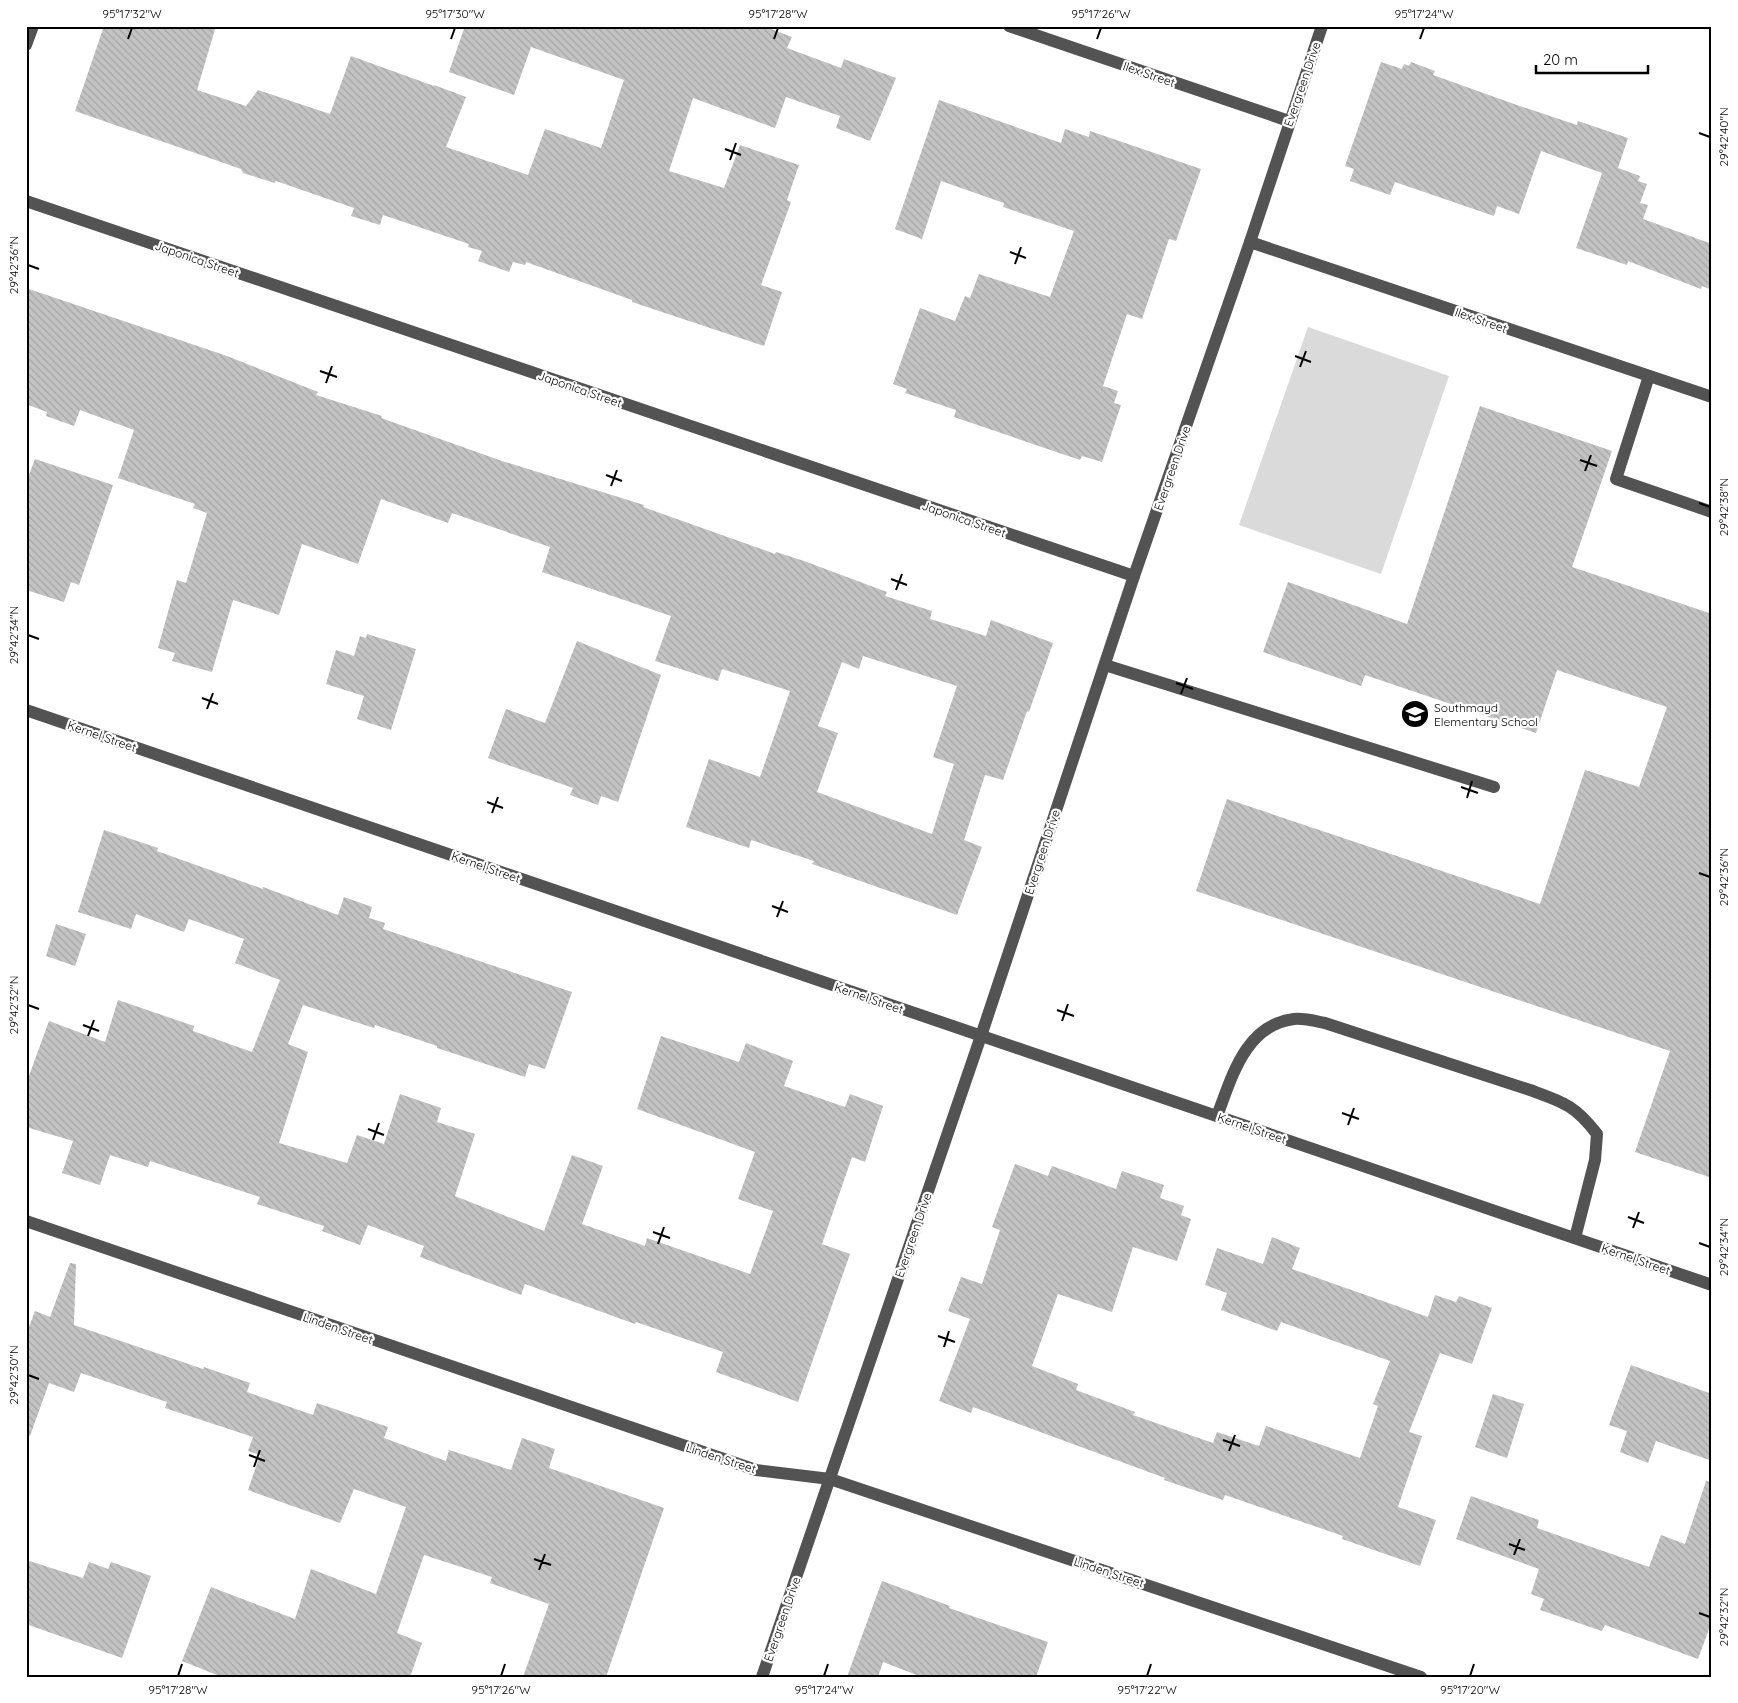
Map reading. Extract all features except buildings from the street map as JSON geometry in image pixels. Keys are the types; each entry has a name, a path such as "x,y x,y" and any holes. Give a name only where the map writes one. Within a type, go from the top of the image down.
{"street":[{"path":"26,44 33,26"},
{"name":"Ilex Street","path":"1009,26 1289,121"},
{"name":"Evergreen Drive","path":"762,1677 1322,26"},
{"name":"Japonica Street","path":"26,201 1134,576"},
{"name":"Ilex Street","path":"1250,242 1712,397"},
{"path":"1649,376 1616,479 1712,512"},
{"path":"1105,665 1494,787"},
{"name":"Kernel Street","path":"26,710 1712,1285"},
{"path":"1217,1116 1238,1061 1247,1047 1268,1027 1294,1019 1324,1023 1530,1090 1564,1102 1584,1117 1597,1134 1596,1160 1575,1238"},
{"name":"Linden Street","path":"26,1221 756,1470 830,1479 1421,1677"}],"shaded area":[{"path":"1308,327 1449,376 1381,574 1239,525"}],"place":[{"name":"Southmayd Elementary School","path":"1415,714"}]}
